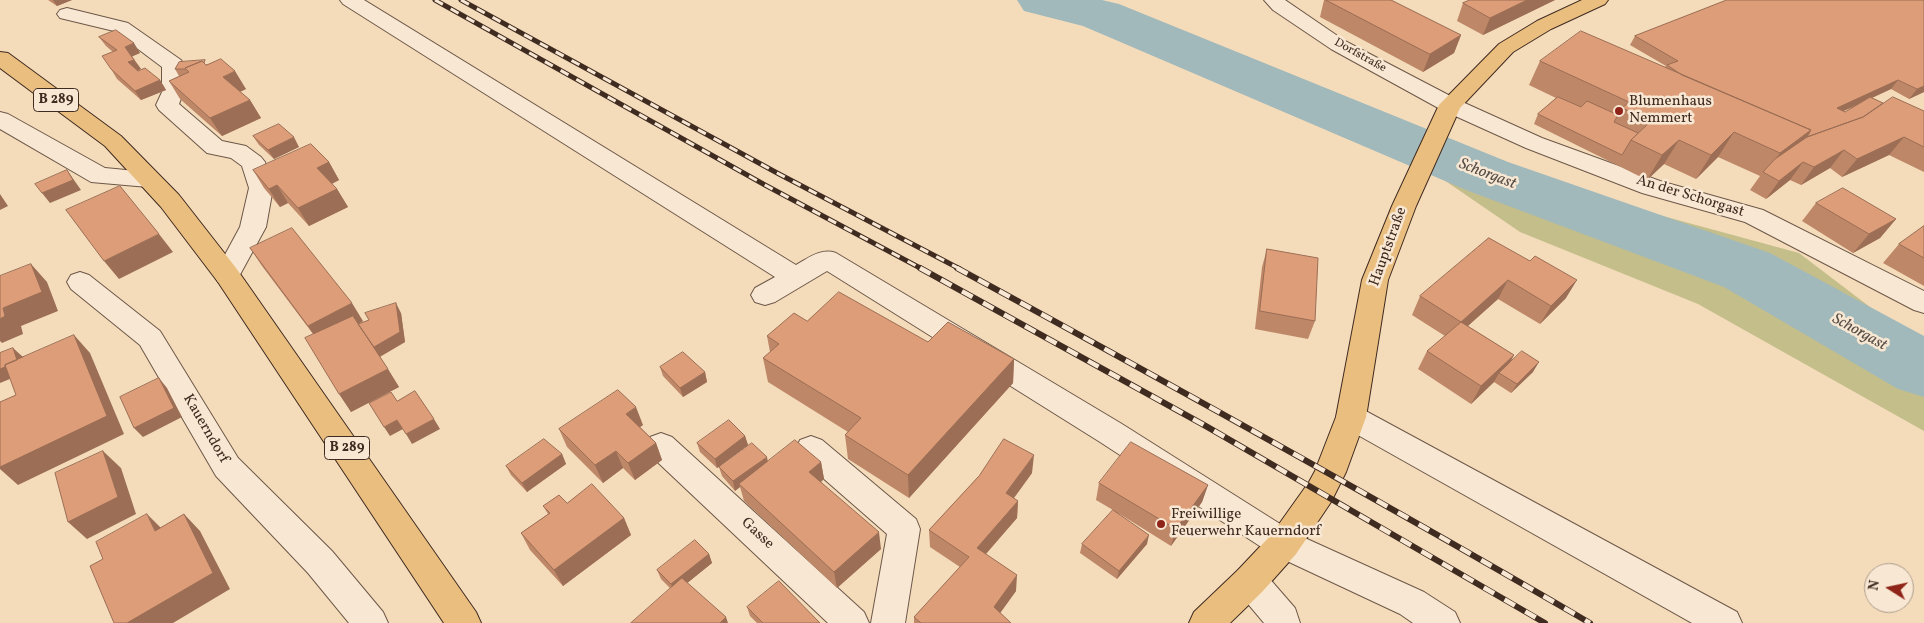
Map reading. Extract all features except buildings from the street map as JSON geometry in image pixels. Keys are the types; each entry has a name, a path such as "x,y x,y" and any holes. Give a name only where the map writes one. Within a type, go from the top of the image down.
{"main road":[{"name":"Hauptstraße","path":"1206,623 1284,544 1323,485 1351,417 1375,280 1404,206 1450,105 1506,48 1544,25 1598,0"},
{"name":"B 289","path":"0,58 112,142 170,202 227,275 464,623"}],"street":[{"path":"350,0 796,277"},
{"name":"Dorfstraße","path":"1274,0 1338,46 1450,105"},
{"path":"67,14 121,26 174,65 173,92 167,105 215,148 238,151 252,162 261,188 253,226 227,275"},
{"name":"An der Schorgast","path":"1450,105 1534,143 1651,186 1754,216 1924,302"},
{"path":"0,119 100,176 148,179"},
{"path":"765,295 827,259 1111,433 1284,544 1412,603 1443,623"},
{"name":"Kauerndorf","path":"80,282 150,338 226,467 320,562 371,623"},
{"path":"1351,417 1725,623"},
{"name":"Gasse","path":"661,446 852,623"},
{"path":"811,449 904,529 888,623"},
{"path":"1250,580 1283,619 1283,623"}],"shaded area":[{"path":"1441,141 1490,169 1799,253 1924,348 1924,431 1698,304 1520,232 1425,167"}],"waterway":[{"name":"Schorgast","path":"1042,0 1101,15 1487,176 1747,270 1924,369"}],"railway":[{"path":"435,0 765,185 922,269"},
{"path":"461,0 779,174 960,269"},
{"path":"920,268 1204,425 1545,623"},
{"path":"957,268 1275,443 1590,623"}],"place":[{"name":"Blumenhaus Nemmert","path":"1619,111"},
{"name":"Freiwillige Feuerwehr Kauerndorf","path":"1161,524"}]}
